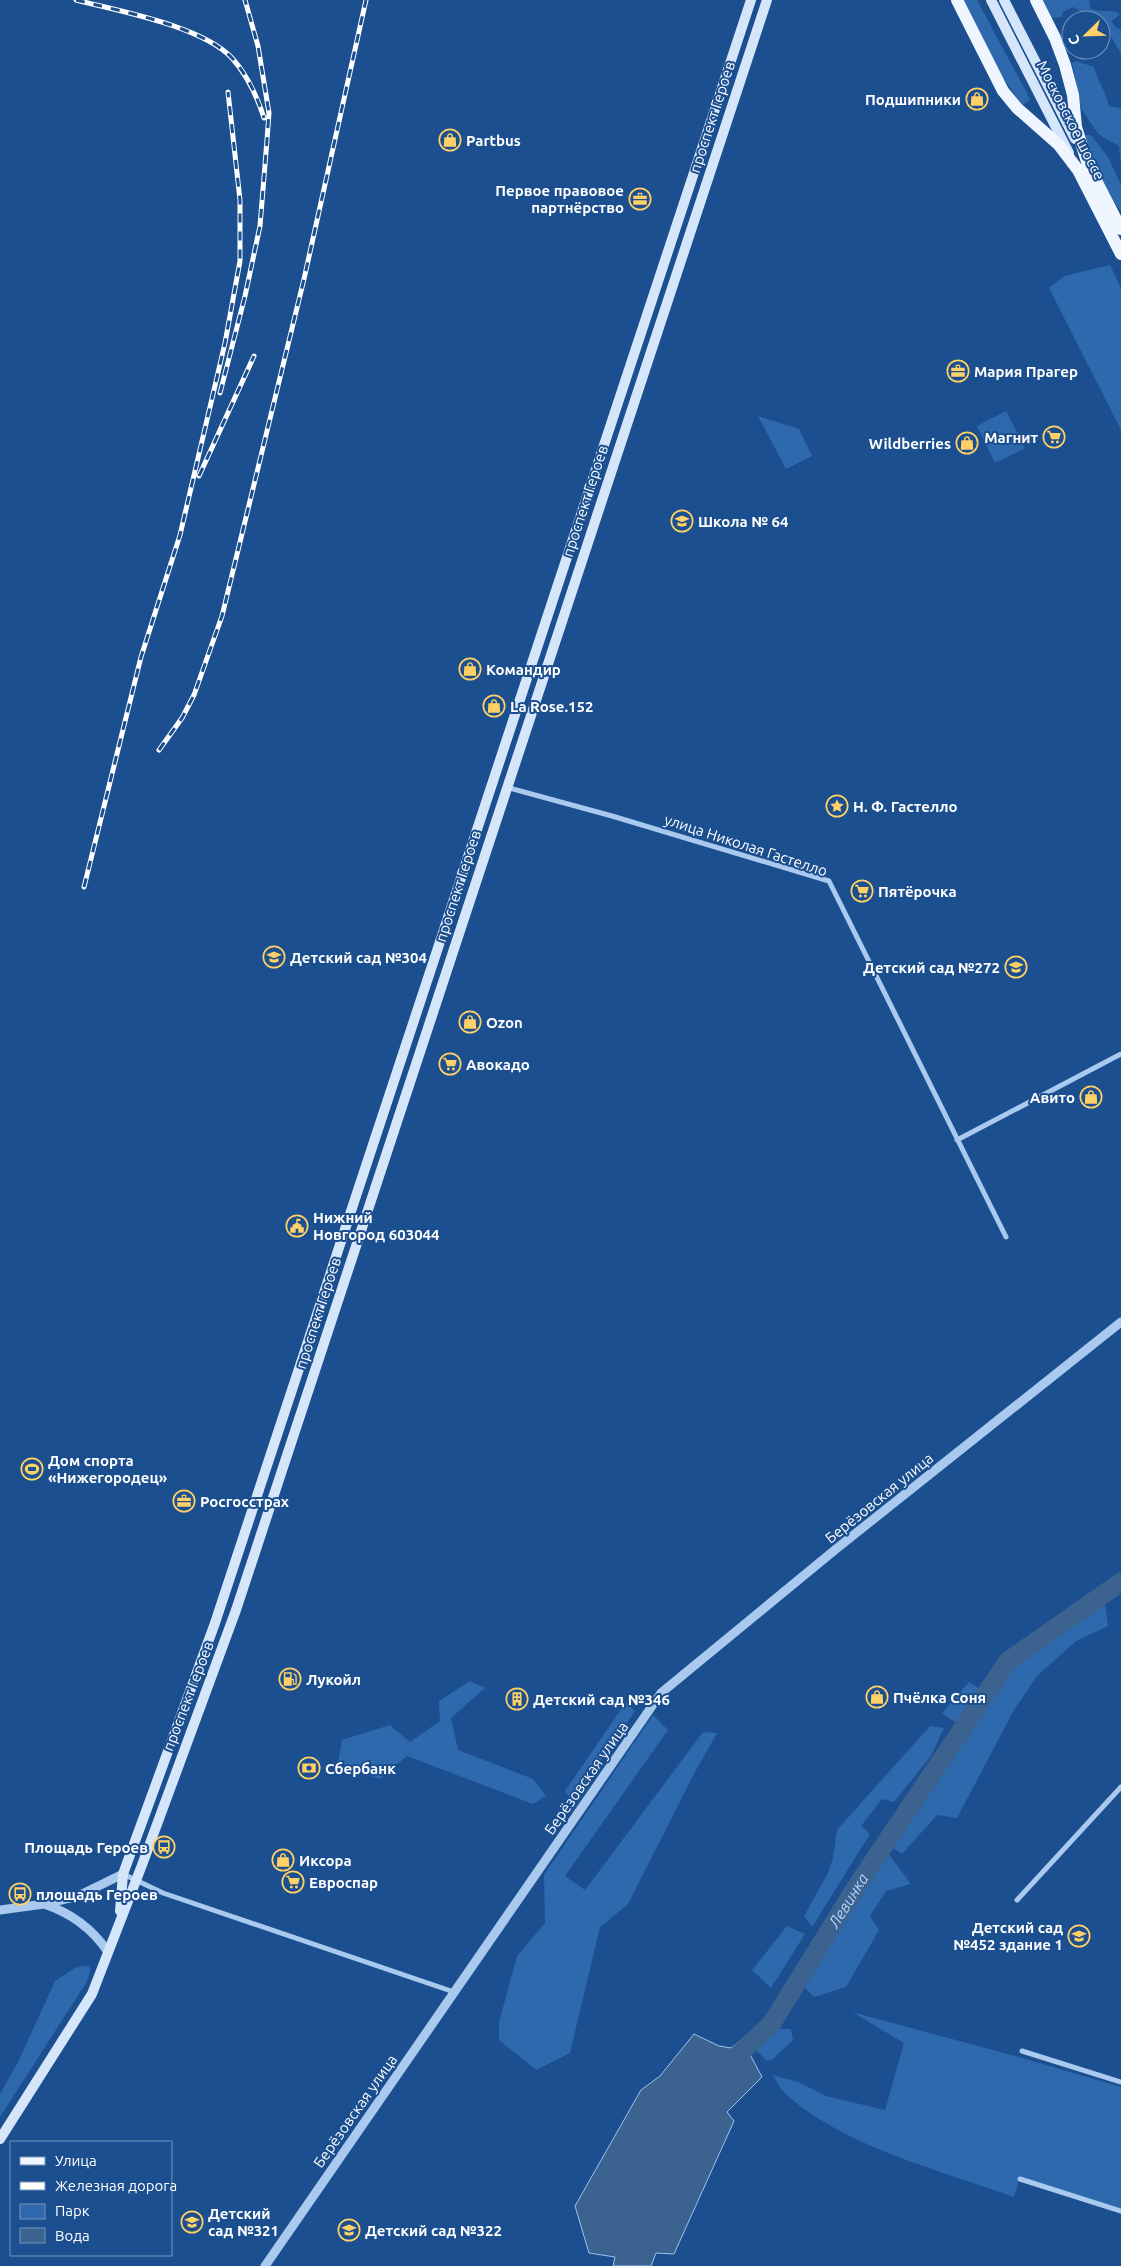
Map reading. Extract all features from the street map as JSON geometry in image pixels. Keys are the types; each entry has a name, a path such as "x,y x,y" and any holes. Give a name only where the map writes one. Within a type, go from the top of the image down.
{"main road":[{"name":"проспект Героев","path":"120,1919 123,1874 215,1623 751,0"},
{"name":"проспект Героев","path":"0,2139 92,1994 136,1881 236,1610 767,0"},
{"path":"957,0 1003,91 1017,108 1084,168"},
{"name":"Московское шоссе","path":"991,0 1084,168 1121,228"},
{"name":"Московское шоссе","path":"1004,0 1084,168 1121,254"},
{"path":"1036,0 1055,38 1065,64 1073,94 1076,127 1084,168"}],"street":[{"name":"улица Николая Гастелло","path":"506,788 612,816 829,881 1006,1237"},
{"path":"957,1140 1121,1054"},
{"name":"Берёзовская улица","path":"265,2266 661,1693 836,1549 1121,1322"},
{"path":"1017,1900 1121,1787"},
{"path":"0,1910 44,1904 78,1896 123,1874 163,1893 454,1992"},
{"path":"44,1904 65,1911 72,1916 98,1936 108,1952"},
{"path":"1022,2052 1121,2082"},
{"path":"1020,2179 1121,2211"}],"green space":[{"path":"962,0 977,0 1030,99 1028,102 1022,105 1001,75"},
{"path":"1040,0 1089,0 1090,8 1093,10 1078,10 1073,7 1061,10 1061,17 1051,18"},
{"path":"1111,11 1120,14 1112,21 1114,26 1121,30 1121,54 1111,36"},
{"path":"1076,61 1094,67 1109,106 1121,108 1121,166 1119,146 1098,134 1081,108 1072,63"},
{"path":"1085,135 1091,135 1108,157 1121,185 1121,211 1097,176 1089,155"},
{"path":"1110,265 1121,288 1121,430 1049,288 1064,276"},
{"path":"1006,411 1025,448 995,463 977,426"},
{"path":"758,416 799,429 812,456 786,469"},
{"path":"1105,1603 1108,1626 1076,1641 1037,1676 1014,1710 957,1818 937,1815 902,1854 891,1847 1011,1664 1097,1606"},
{"path":"470,1681 485,1688 451,1718 458,1750 533,1779 546,1796 533,1804 407,1756 380,1779 338,1763 342,1740 390,1725 410,1742 440,1721 439,1701"},
{"path":"969,1682 982,1690 956,1723 942,1713"},
{"path":"626,1702 635,1711 572,1801 565,1791"},
{"path":"653,1715 668,1730 565,1876 585,1890 703,1732 717,1733 695,1772 628,1904 600,1927 570,2053 536,2070 499,2040 499,2022 517,1956 545,1923 544,1875"},
{"path":"930,1726 944,1728 931,1756 894,1802 882,1799 861,1826 870,1834 812,1927 804,1916 828,1873 833,1858 837,1830"},
{"path":"887,1852 911,1884 886,1891 870,1916 879,1930 846,1987 814,1997 805,1988 870,1876"},
{"path":"787,1926 805,1934 771,1988 752,1970"},
{"path":"90,1967 86,1983 0,2117 0,2094 18,2062 55,1981 75,1968"},
{"path":"852,2012 1019,2057 1121,2087 1121,2212 1019,2180 1014,2197 894,2155 835,2128 808,2112 784,2092 773,2075 798,2082 826,2096 885,2110 904,2043"},
{"path":"780,2029 791,2029 793,2040 773,2059 767,2061 755,2049"}],"water":[{"path":"694,2034 719,2046 731,2048 740,2041 746,2047 762,2077 727,2112 734,2121 674,2254 656,2253 651,2266 613,2266 615,2257 589,2253 575,2206 641,2090 660,2076"}],"waterway":[{"name":"Левинка","path":"729,2067 737,2056 772,2023 858,1884 1008,1661 1121,1582"}],"railway":[{"path":"76,0 181,28 218,47 232,58 243,72 255,94 264,118"},
{"path":"220,393 245,296 260,226 269,113 258,46 245,0"},
{"path":"159,750 182,718 194,695 222,616 304,279 366,0"},
{"path":"84,887 141,657 180,535 225,343 240,261 240,200 228,92"},
{"path":"199,476 254,356"}],"place":[{"name":"Подшипники","path":"977,99"},
{"name":"Partbus","path":"450,140"},
{"name":"Первое правовое партнёрство","path":"640,199"},
{"name":"Мария Прагер","path":"958,371"},
{"name":"Магнит","path":"1054,437"},
{"name":"Wildberries","path":"967,443"},
{"name":"Школа № 64","path":"682,521"},
{"name":"Командир","path":"470,669"},
{"name":"La Rose.152","path":"494,706"},
{"name":"Н. Ф. Гастелло","path":"837,806"},
{"name":"Пятёрочка","path":"862,891"},
{"name":"Детский сад №304","path":"274,957"},
{"name":"Детский сад №272","path":"1016,967"},
{"name":"Ozon","path":"470,1022"},
{"name":"Авокадо","path":"450,1064"},
{"name":"Авито","path":"1091,1097"},
{"name":"Нижний Новгород 603044","path":"297,1226"},
{"name":"Дом спорта «Нижегородец»","path":"32,1469"},
{"name":"Росгосстрах","path":"184,1501"},
{"name":"Лукойл","path":"290,1679"},
{"name":"Пчёлка Соня","path":"877,1697"},
{"name":"Детский сад №346","path":"517,1699"},
{"name":"Сбербанк","path":"309,1768"},
{"name":"Площадь Героев","path":"164,1847"},
{"name":"Иксора","path":"283,1860"},
{"name":"Евроспар","path":"293,1882"},
{"name":"площадь Героев","path":"20,1894"},
{"name":"Детский сад №452 здание 1","path":"1079,1936"},
{"name":"Детский сад №321","path":"192,2222"},
{"name":"Детский сад №322","path":"349,2230"}]}
